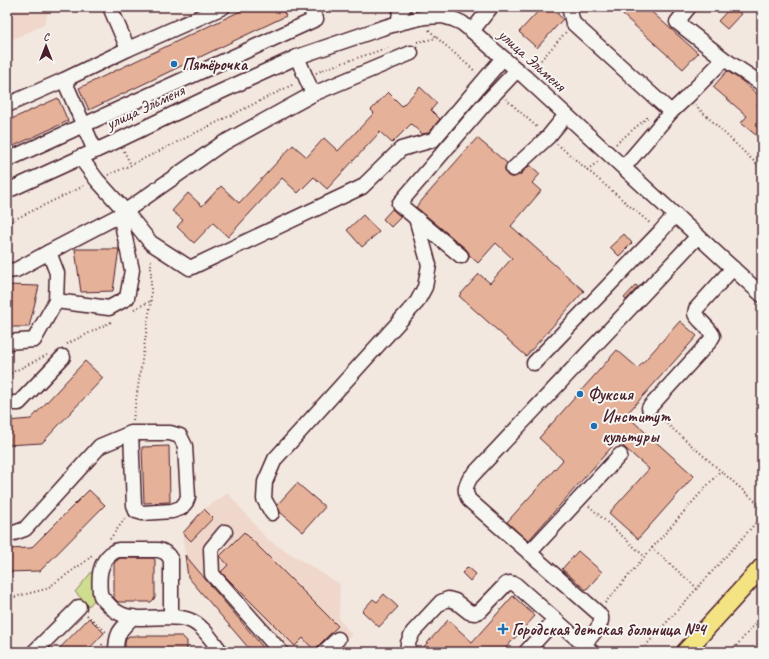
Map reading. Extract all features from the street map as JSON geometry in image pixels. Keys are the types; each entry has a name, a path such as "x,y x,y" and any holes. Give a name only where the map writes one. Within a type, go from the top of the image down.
{"main road":[{"path":"685,652 762,567"},
{"path":"700,652 762,584"}],"street":[{"path":"110,7 128,49"},
{"path":"7,105 223,7"},
{"path":"7,160 316,19 309,7"},
{"path":"399,23 401,9 404,7"},
{"path":"472,31 491,7"},
{"path":"569,7 573,24 667,108"},
{"path":"689,7 677,22 724,58 762,84"},
{"name":"улица Эльменя","path":"7,191 297,57 399,23 425,17 442,16 462,23 503,58 624,167 762,295"},
{"path":"7,271 16,270 122,213 220,144 313,94 411,53"},
{"path":"297,57 313,94"},
{"path":"80,157 122,213 151,243 190,268 362,187 401,149 433,140 503,58"},
{"path":"624,167 667,108 687,97 724,58"},
{"path":"461,256 399,204 482,107 521,74"},
{"path":"64,80 95,151"},
{"path":"513,169 548,137 566,115"},
{"path":"56,302 109,308 127,298 132,270 122,213"},
{"path":"534,363 675,215"},
{"path":"272,513 264,499 264,482 275,459 417,302 425,287 428,265 416,218"},
{"path":"407,652 408,643 413,632 441,602 448,599 455,601 469,612 480,611 506,584 510,583 515,584 588,648 601,622 597,612 469,500 466,493 466,486 470,478 698,236"},
{"path":"7,342 34,340 56,302 57,273 49,252"},
{"path":"649,408 710,341 713,336 711,331 697,318 695,314 696,309 733,268"},
{"path":"7,403 19,403 63,352"},
{"path":"7,533 25,529 100,446 131,433 170,433 180,436 185,446 188,498 182,508 172,511 142,513 136,510 134,505 131,433"},
{"path":"529,553 620,455"},
{"path":"225,532 212,549 212,574 281,652"},
{"path":"171,617 171,560 169,555 162,550 115,550 112,552 100,569 100,594 104,601 120,614 133,617 171,617 178,617 189,620 200,626 221,652"},
{"path":"34,652 79,608"},
{"path":"116,648 118,633 133,617"},
{"path":"526,652 555,620"},
{"path":"324,652 338,639"}],"path":[{"path":"521,74 573,24"},
{"path":"687,97 762,170"},
{"path":"616,144 667,108"},
{"path":"123,148 131,165"},
{"path":"588,170 603,157"},
{"path":"131,433 151,301 151,243"},
{"path":"131,311 151,301"},
{"path":"63,352 117,318"},
{"path":"7,375 48,354"},
{"path":"649,408 762,507"},
{"path":"597,612 644,556 720,471"},
{"path":"580,498 644,556"},
{"path":"106,542 111,538 134,505"},
{"path":"640,652 762,516"},
{"path":"652,548 697,588"},
{"path":"7,599 46,589 86,561 96,552"},
{"path":"79,608 108,633 116,648"},
{"path":"731,652 762,616"}],"shaded area":[{"path":"7,7 50,7 44,25 7,42"},
{"path":"228,493 267,539 340,584 339,619 352,635 333,652 252,652 188,577 182,534 204,509"}],"green space":[{"path":"94,569 95,599 89,606 75,592"}],"building":[{"path":"249,7 281,7 286,16 89,110 79,88"},
{"path":"542,7 550,7 563,19 537,48 519,32"},
{"path":"614,7 646,7 698,53 683,69"},
{"path":"731,7 741,14 727,29 718,21"},
{"path":"727,71 742,81 762,98 757,105 762,109 762,140 741,123 747,116 713,87"},
{"path":"420,87 437,103 431,110 440,119 428,133 422,134 411,124 392,143 380,132 327,189 314,177 298,193 282,178 228,237 213,223 194,243 177,227 183,220 172,211 188,193 202,206 221,186 239,203 293,145 307,157 324,138 338,151 374,113 371,110 388,92 402,106"},
{"path":"58,98 68,121 7,149 7,121"},
{"path":"477,138 507,163 505,171 510,177 520,175 530,165 540,174 532,183 541,191 511,226 584,291 526,356 459,296 479,274 490,283 512,258 496,243 478,263 469,255 466,249 416,207"},
{"path":"392,209 401,217 391,227 383,219"},
{"path":"363,215 379,232 362,247 347,230"},
{"path":"624,234 632,243 619,256 610,247"},
{"path":"75,249 119,249 113,291 81,292"},
{"path":"7,285 39,286 29,327 7,327"},
{"path":"636,285 638,287 626,300 624,298"},
{"name":"Институт культуры","path":"680,321 697,336 626,415 694,476 638,539 609,513 649,469 617,441 528,541 507,522 563,460 539,438 617,350 638,368"},
{"path":"85,361 103,378 42,443 7,445 7,421 31,419"},
{"path":"169,446 170,502 144,503 142,447"},
{"path":"297,483 325,507 303,532 280,512 277,505"},
{"path":"89,490 105,505 40,571 7,572 7,549 31,548"},
{"path":"204,509 213,518 191,541 183,533"},
{"path":"244,532 338,626 314,650 303,638 295,646 221,572 228,565 220,556"},
{"path":"578,551 602,572 586,590 562,569"},
{"path":"185,555 267,652 252,652 188,577"},
{"path":"120,558 153,558 155,560 155,598 151,602 118,602 114,598 114,563"},
{"path":"468,567 476,574 470,581 462,573"},
{"path":"384,594 398,607 379,627 362,611 373,599 377,602"},
{"name":"Городская детская больница №4","path":"513,596 535,616 502,652 419,652 448,620 472,642"},
{"path":"89,618 104,633 86,652 56,652"},
{"path":"129,636 182,636 187,641 187,650 185,652 127,652 127,650 125,650 125,643"}],"place":[{"name":"Пятёрочка","path":"174,64"},
{"name":"Фуксия","path":"580,394"},
{"name":"Институт культуры","path":"594,426"},
{"name":"Городская детская больница №4","path":"503,629"}]}
